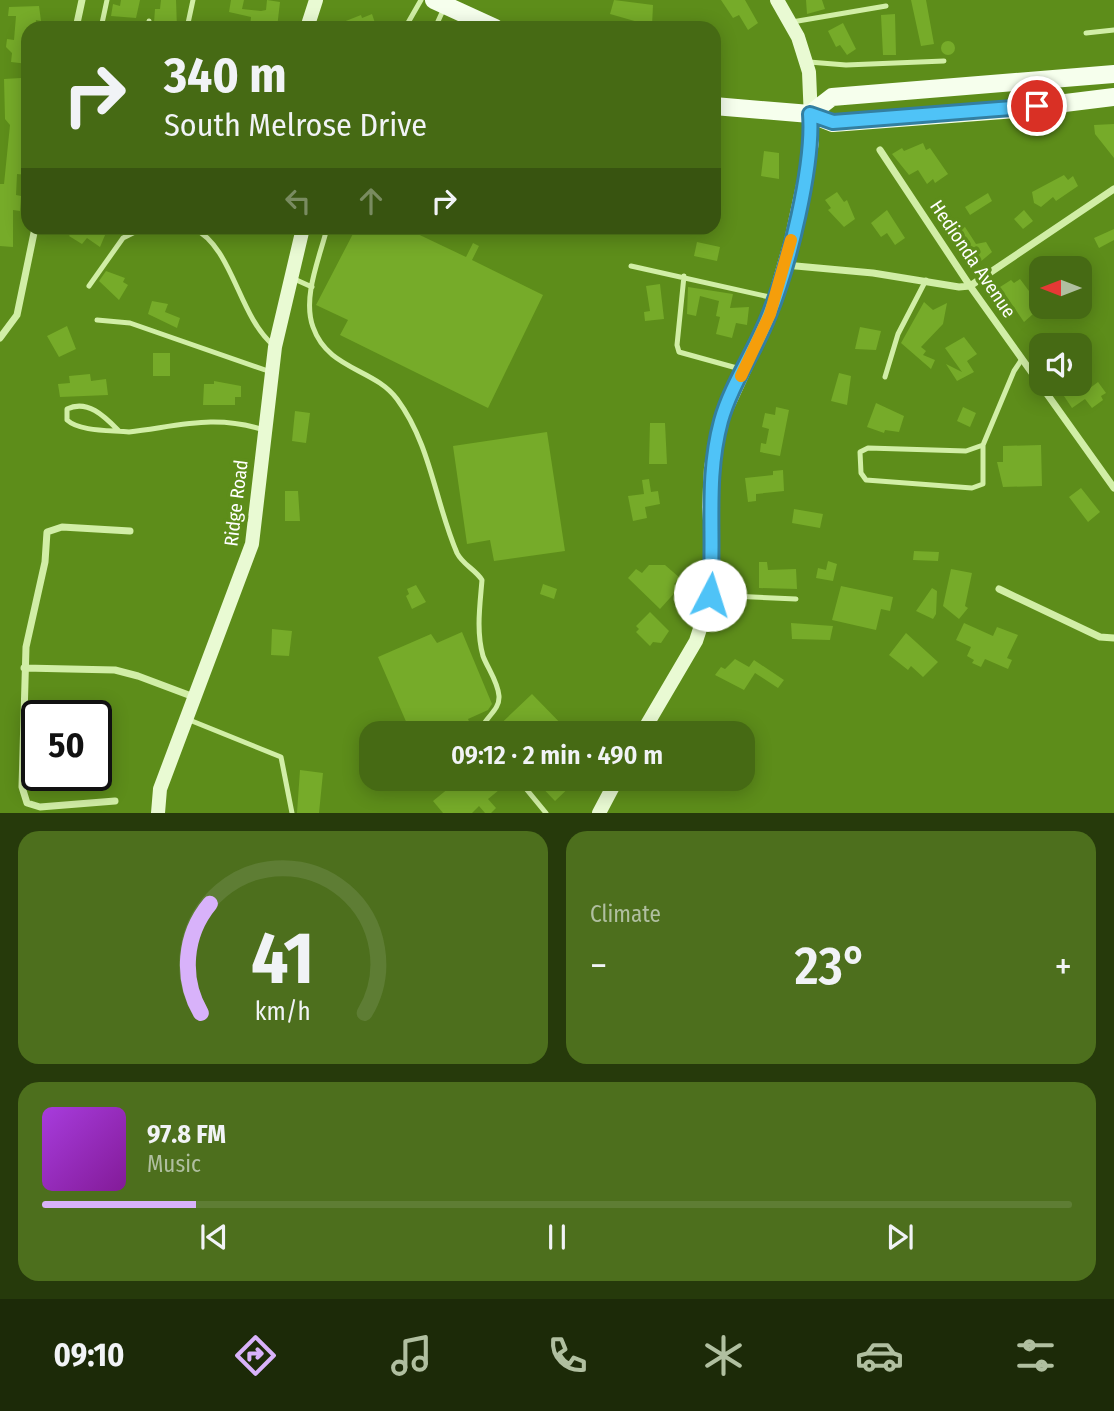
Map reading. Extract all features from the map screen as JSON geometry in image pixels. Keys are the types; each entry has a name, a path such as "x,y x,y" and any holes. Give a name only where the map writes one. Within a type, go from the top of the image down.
{"main road":[{"path":"309,21 316,0"},
{"path":"649,721 696,641 710,595 713,560 709,507 711,467 722,418 775,298 812,143 806,61 777,0"},
{"path":"440,3 480,21"},
{"path":"810,114 832,97 1114,74"},
{"path":"721,107 810,114 833,122 1016,109 1114,97"},
{"name":"Ridge Road","path":"158,813 160,789 252,544 275,347 301,235"},
{"path":"599,813 611,791"}],"street":[{"path":"78,21 82,0"},
{"name":"Hedionda Avenue","path":"880,150 970,286 1114,488"},
{"path":"784,265 926,280 959,287 970,286 1114,189"},
{"path":"0,338 17,315 34,235"},
{"path":"115,802 40,807 27,803 22,787 24,668 45,562 47,532 62,527 130,531"},
{"path":"999,589 1100,637 1114,638"},
{"path":"24,668 114,670 195,698"}],"lane":[{"path":"102,21 107,0"},
{"path":"188,21 193,0"},
{"path":"409,21 421,0"},
{"path":"436,21 440,3"},
{"path":"789,22 886,6"},
{"path":"1086,33 1114,30"},
{"path":"806,61 846,65 944,61"},
{"path":"89,286 123,238 129,235"},
{"path":"203,235 223,259 245,308 265,338 275,347"},
{"path":"325,235 312,287 309,312 321,341 348,367 395,395 407,413 432,469 458,556 482,580 478,630 483,654 499,697 497,708 485,721"},
{"path":"631,265 775,298"},
{"path":"684,276 677,345 679,352 744,370"},
{"path":"292,278 312,287"},
{"path":"885,377 898,334 926,280"},
{"path":"97,320 130,323 272,372"},
{"path":"983,444 967,451 868,448 860,452 861,473 866,480 884,482 972,488 983,484 983,444 1013,371 1022,359"},
{"path":"119,431 91,408 80,406 67,409 67,420 72,425 119,431 217,420 236,421 264,430"},
{"path":"710,595 796,599"},
{"path":"187,719 281,757 292,813"},
{"path":"528,791 546,813"}],"building":[{"path":"121,0 140,0 136,18 111,16 113,4 120,6"},
{"path":"161,0 176,0 177,21 154,21 155,9 160,9"},
{"path":"231,0 244,0 242,9 261,11 266,10 267,0 280,2 278,21 251,21 251,17 229,12"},
{"path":"614,0 653,5 652,21 634,21 610,14"},
{"path":"721,0 745,0 758,23 748,30 739,15 733,18"},
{"path":"806,0 822,0 825,9 807,14"},
{"path":"911,0 926,0 934,44 921,46"},
{"path":"39,6 41,21 21,21 21,63 11,62 12,53 6,47 7,39 14,40 16,16 8,16 9,7"},
{"path":"372,14 374,21 346,21 361,15 362,18"},
{"path":"895,14 896,55 883,55 881,15"},
{"path":"843,23 856,49 847,55 840,45 836,47 828,31"},
{"path":"945,41 951,41 955,48 951,55 945,55 941,51 941,45"},
{"path":"21,78 21,174 17,174 16,195 21,196 20,211 13,210 13,247 0,246 0,184 4,184 10,125 5,119 4,79"},
{"path":"1114,124 1114,158 1095,134 1094,125"},
{"path":"923,143 926,150 930,148 948,174 935,183 933,179 927,184 918,170 909,175 892,154 902,148 904,151"},
{"path":"764,151 779,153 779,179 761,176"},
{"path":"1064,175 1068,180 1073,176 1078,186 1056,201 1053,197 1041,207 1034,203 1032,192"},
{"path":"837,192 844,202 847,200 855,219 844,227 828,210 831,208 825,200"},
{"path":"988,193 992,201 970,215 965,207"},
{"path":"887,210 905,238 895,245 887,233 881,237 871,223"},
{"path":"1024,210 1033,221 1023,229 1014,219"},
{"path":"965,227 976,244 986,242 992,252 979,263 975,258 973,260 955,233"},
{"path":"1114,229 1114,240 1099,248 1094,238"},
{"path":"105,235 100,247 87,238 82,244 69,236"},
{"path":"352,235 420,235 466,257 473,243 479,246 472,260 543,295 488,408 340,335 348,320 316,305"},
{"path":"697,242 720,247 717,261 694,256"},
{"path":"106,271 125,278 123,282 128,285 119,300 99,281"},
{"path":"1020,279 1029,291 1029,318 1024,322 1000,287 1011,280 1014,283"},
{"path":"660,284 664,319 645,321 644,312 650,311 646,286"},
{"path":"688,287 733,294 730,308 749,307 747,325 736,323 732,338 716,334 720,317 716,316 719,301 700,296 696,316 687,314"},
{"path":"152,301 168,304 165,312 180,318 177,328 148,314"},
{"path":"924,302 933,310 947,303 943,324 921,347 926,351 923,355 935,360 931,369 901,343"},
{"path":"67,326 76,349 59,357 47,336"},
{"path":"860,327 881,331 876,350 855,349"},
{"path":"964,337 977,354 967,361 974,372 957,381 946,364 962,372 945,348"},
{"path":"153,353 170,353 170,376 153,376"},
{"path":"839,373 851,376 847,405 831,401"},
{"path":"90,374 91,381 106,379 108,395 60,397 58,384 70,383 69,376"},
{"path":"214,381 241,386 241,397 235,397 235,405 203,405 204,384 214,384"},
{"path":"1098,382 1106,393 1101,396 1103,400 1092,408 1085,399 1072,408 1064,396 1092,396 1092,386"},
{"path":"876,403 904,416 899,432 885,430 884,433 867,427"},
{"path":"776,407 789,410 780,456 760,452 761,443 766,444 769,429 762,427 765,413 775,415"},
{"path":"963,407 976,413 970,427 957,421"},
{"path":"295,411 310,413 306,443 292,441"},
{"path":"650,423 665,423 667,464 649,464"},
{"path":"547,432 565,551 494,561 490,540 467,544 453,446"},
{"path":"1041,445 1042,486 1003,487 997,462 1003,462 1003,446"},
{"path":"783,470 784,491 756,494 756,501 748,502 745,478 773,475 773,471"},
{"path":"649,479 651,492 658,491 660,504 645,507 647,518 633,521 628,496 644,494 642,480"},
{"path":"1081,488 1100,512 1088,522 1069,497"},
{"path":"285,491 298,491 300,521 285,521"},
{"path":"794,509 823,514 820,528 792,523"},
{"path":"914,551 939,552 938,561 913,560"},
{"path":"828,561 837,564 833,581 816,578 818,568 826,570"},
{"path":"759,562 767,562 768,570 796,569 797,589 759,588"},
{"path":"649,565 665,565 680,578 674,584 679,588 660,609 628,578 636,569 642,573"},
{"path":"951,569 972,573 965,606 968,608 959,619 943,606"},
{"path":"543,584 557,589 554,599 540,594"},
{"path":"416,585 426,602 412,609 406,596 409,594 407,589"},
{"path":"841,586 893,597 890,611 881,609 876,630 832,620"},
{"path":"932,588 937,591 936,614 933,619 916,611"},
{"path":"650,612 669,631 661,643 653,642 650,646 636,632 639,629 636,626"},
{"path":"791,623 833,626 830,640 792,639"},
{"path":"964,623 993,636 997,627 1018,635 1007,658 1012,660 1008,669 985,659 981,667 972,663 974,660 967,656 971,647 956,640"},
{"path":"272,629 292,631 289,656 271,655"},
{"path":"462,632 492,704 488,710 468,719 469,721 406,721 378,657 431,634 437,643"},
{"path":"906,633 938,662 923,677 911,666 908,670 889,655"},
{"path":"735,659 749,667 754,660 784,680 778,688 755,673 744,690 715,675 721,667 725,669"},
{"path":"532,694 558,721 504,721"},
{"path":"300,770 323,773 319,813 297,813"},
{"path":"445,791 498,791 488,799 496,808 491,813 485,813 479,806 472,813 443,813 433,801"},
{"path":"545,791 565,791 555,801"}],"slow traffic":[{"path":"741,376 770,314 791,240"}],"route":[{"path":"710,595 713,560 709,507 711,467 722,418 770,314 779,284 812,143 810,114 833,122 1037,106"}]}
